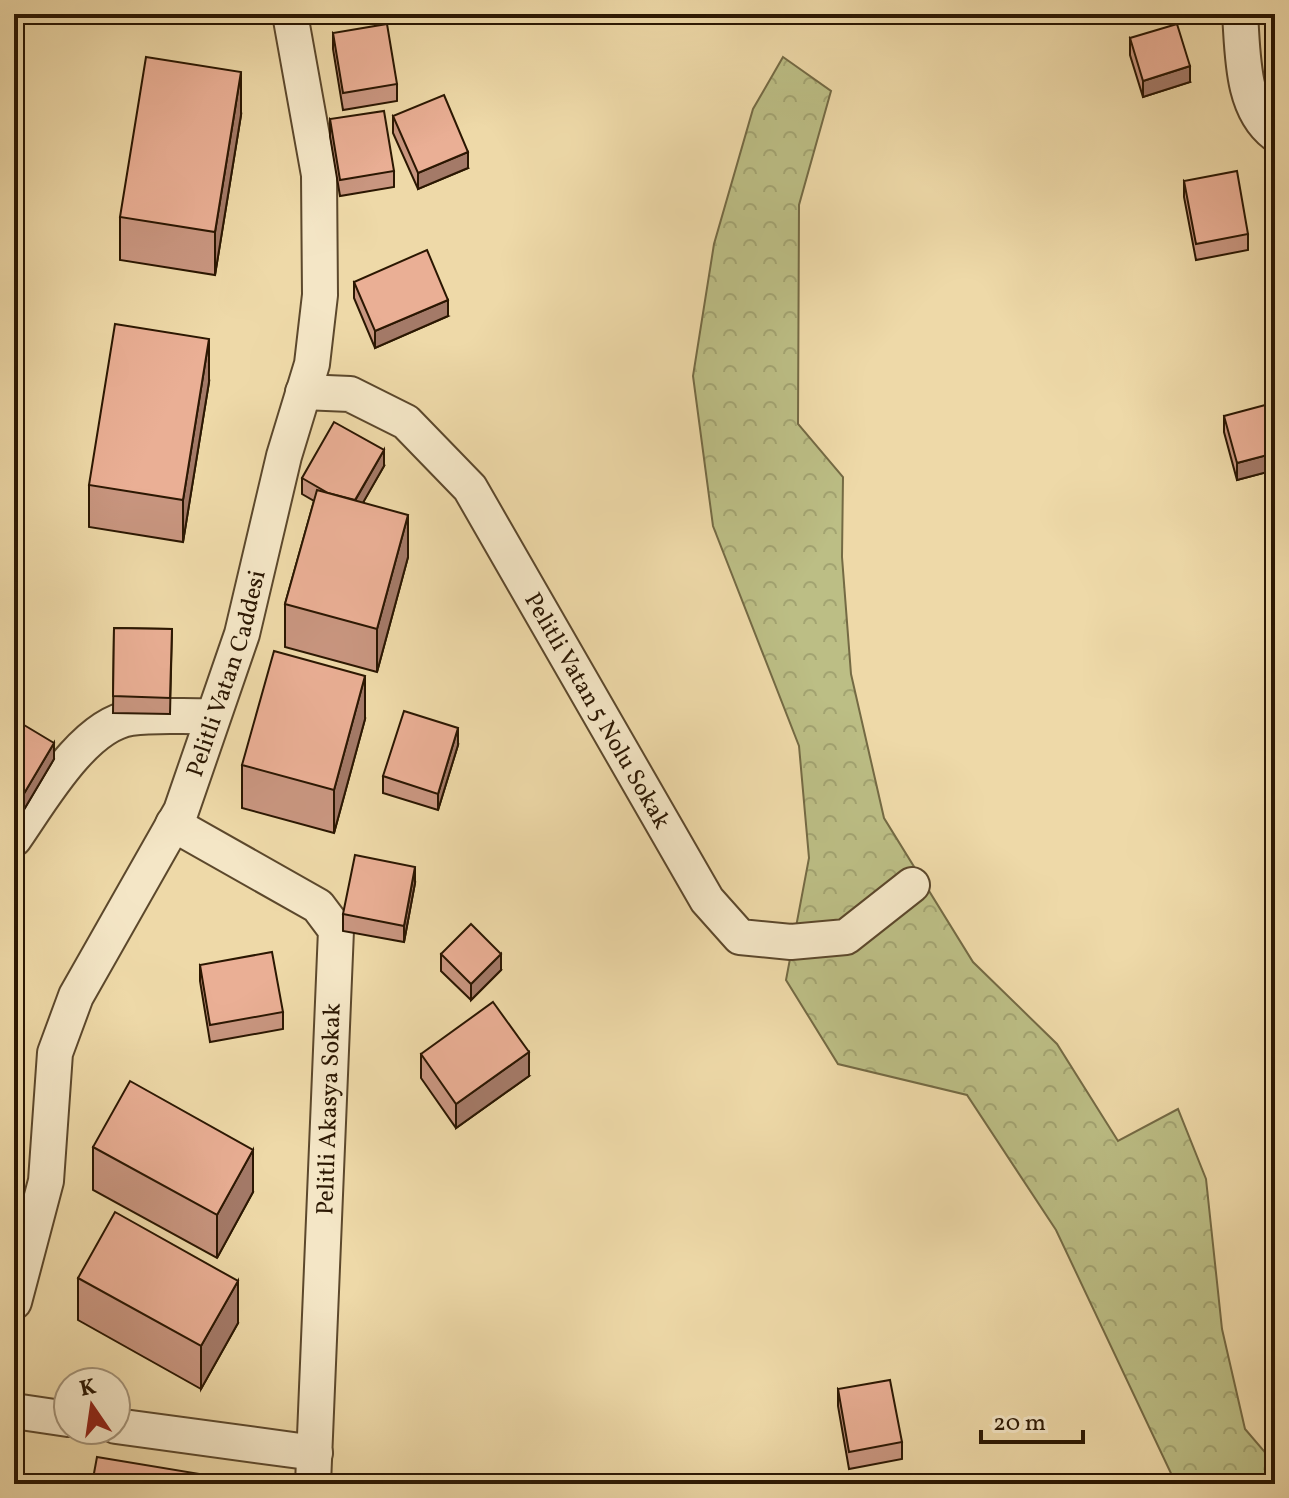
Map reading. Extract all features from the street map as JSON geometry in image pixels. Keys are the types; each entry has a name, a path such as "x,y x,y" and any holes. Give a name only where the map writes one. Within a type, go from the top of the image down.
{"street":[{"name":"Pelitli Vatan Caddesi","path":"14,1302 46,1181 55,1053 76,996 181,811 211,716 242,634 312,364 320,295 319,175 290,14"},
{"path":"1240,14 1249,98 1266,128 1275,134"},
{"name":"Pelitli Vatan 5 Nolu Sokak","path":"303,392 350,394 406,422 470,488 707,900 740,937 791,942 846,937 912,885"},
{"path":"14,839 60,772 94,736 129,718 211,716"},
{"name":"Pelitli Akasya Sokak","path":"173,824 318,906 336,930 314,1468"},
{"path":"14,1411 52,1417"},
{"path":"132,1429 314,1468"}],"green space":[{"path":"783,57 831,91 799,205 798,424 843,477 842,557 851,674 884,818 973,962 1057,1044 1118,1141 1178,1109 1206,1179 1222,1329 1245,1429 1275,1464 1275,1484 1176,1484 1056,1230 967,1095 838,1064 786,980 809,858 799,746 713,526 693,376 714,244 753,109"}],"building":[{"path":"387,24 397,84 343,93 333,33"},
{"path":"1177,24 1190,66 1143,81 1130,38"},
{"path":"146,57 241,72 215,232 120,217"},
{"path":"444,95 468,152 418,173 393,116"},
{"path":"384,111 394,171 340,180 330,119"},
{"path":"1237,171 1248,234 1196,244 1184,181"},
{"path":"427,250 448,300 375,331 354,282"},
{"path":"115,324 209,339 183,500 89,485"},
{"path":"1269,404 1275,425 1275,453 1237,463 1224,416"},
{"path":"334,422 384,450 355,500 328,493 302,478"},
{"path":"317,490 408,515 377,629 285,604"},
{"path":"114,628 172,629 170,698 113,696"},
{"path":"14,649 22,688 14,690"},
{"path":"274,651 365,676 334,790 242,765"},
{"path":"404,711 458,728 438,794 383,776"},
{"path":"14,719 54,743 19,802 14,799"},
{"path":"355,855 415,867 404,926 343,914"},
{"path":"471,924 501,954 471,984 441,954"},
{"path":"272,952 283,1012 210,1025 200,965"},
{"path":"493,1002 529,1052 456,1104 421,1054"},
{"path":"130,1081 253,1150 217,1215 93,1147"},
{"path":"115,1212 238,1281 201,1346 78,1278"},
{"path":"890,1380 902,1442 849,1452 838,1389"},
{"path":"97,1457 236,1480 236,1484 92,1484"}]}
